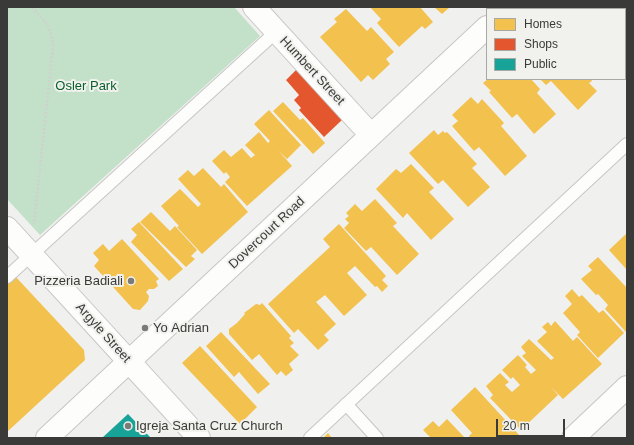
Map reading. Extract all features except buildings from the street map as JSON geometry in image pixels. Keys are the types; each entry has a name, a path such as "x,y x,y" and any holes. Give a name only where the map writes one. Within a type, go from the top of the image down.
{"street":[{"name":"Humbert Street","path":"256,8 276,32 371,135"},
{"name":"Dovercourt Road","path":"47,438 486,29"},
{"name":"Argyle Street","path":"7,228 199,438"},
{"path":"573,438 627,387"}],"lane":[{"path":"7,277 276,32"},
{"path":"310,438 627,144"},
{"path":"346,404 377,438"}],"path":[{"path":"32,7 50,27 53,46 34,225"}],"green space":[{"name":"Osler Park","path":"7,7 234,7 260,36 40,235 7,199"}],"place":[{"name":"Pizzeria Badiali","path":"131,281"},
{"name":"Yo Adrian","path":"145,328"},
{"name":"Igreja Santa Cruz Church","path":"128,426"}]}
